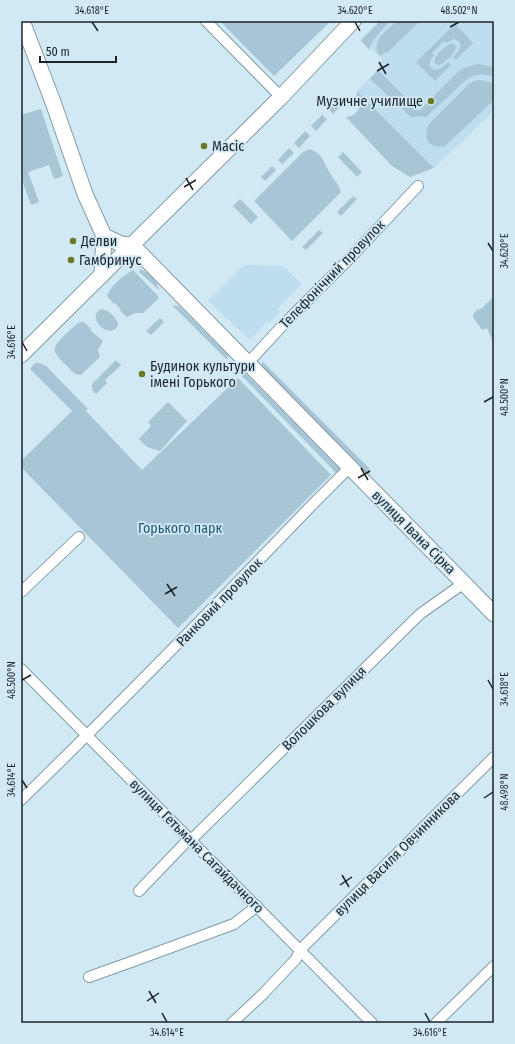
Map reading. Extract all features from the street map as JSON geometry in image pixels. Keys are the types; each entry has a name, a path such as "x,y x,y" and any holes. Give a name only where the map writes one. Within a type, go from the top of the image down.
{"street":[{"path":"22,21 25,39 53,102 84,194 104,236 102,275"},
{"path":"206,21 281,97"},
{"path":"21,354 281,97 353,21"},
{"name":"Телефонічний провулок","path":"248,363 418,186"},
{"path":"104,236 121,244 132,245"},
{"name":"вулиця Івана Сірка","path":"132,245 494,614"},
{"name":"Ранковий провулок","path":"21,800 87,736 350,467"},
{"path":"21,592 79,537"},
{"name":"Волошкова вулиця","path":"139,891 186,842 191,840 420,614 464,583"},
{"name":"вулиця Гетьмана Сагайдачного","path":"21,669 372,1023"},
{"name":"вулиця Василя Овчинникова","path":"232,1023 263,994 296,959 300,950 494,757"},
{"path":"89,976 234,924 257,906"},
{"path":"436,1023 494,966"}],"shaded area":[{"name":"Музичне училище","path":"380,21 494,21 494,111 434,168 357,91 378,70 379,63 383,59 361,38"},
{"path":"244,265 283,266 302,284 277,309 280,312 269,323 267,322 250,340 208,301"}],"green space":[{"path":"220,21 331,21 274,76"},
{"path":"380,21 390,21 375,38 371,44 370,50 361,41"},
{"path":"397,21 420,21 387,53 385,52 381,56 379,54 378,55 377,44 379,40"},
{"path":"455,24 473,43 456,60 453,57 460,49 461,45 460,42 455,39 446,43 444,41 432,53 434,55 430,60 430,66 434,70 439,69 448,62 451,65 435,81 416,62"},
{"path":"452,43 456,46 456,49 452,55 441,64 435,64 435,58 439,53"},
{"path":"477,64 494,67 494,76 473,76 466,80 426,117 411,117 370,79 378,70 419,111 459,71"},
{"path":"480,80 494,83 494,100 445,146 439,147 431,144 428,141 426,133 430,123 469,84"},
{"path":"357,91 434,168 410,177 392,166 346,117 352,116 359,110 356,104"},
{"path":"339,98 343,103 333,114 328,109"},
{"path":"41,109 63,176 54,179 49,165 28,172 39,202 31,205 21,177 21,115"},
{"path":"322,115 327,119 316,131 311,126"},
{"path":"305,131 310,136 299,148 294,143"},
{"path":"289,148 294,153 282,164 278,160"},
{"path":"310,149 321,156 341,192 292,241 254,201 303,152"},
{"path":"343,152 362,172 357,177 338,157"},
{"path":"272,166 276,170 265,181 261,177"},
{"path":"353,196 357,199 341,216 337,212"},
{"path":"240,199 258,217 251,224 233,206"},
{"path":"319,230 323,233 306,250 302,247"},
{"path":"140,269 147,272 152,277 157,283 159,290 139,272"},
{"path":"133,270 159,297 143,313 135,313 127,317 107,296 114,285"},
{"path":"494,296 494,344 487,328 482,330 473,317 477,310 482,308"},
{"path":"172,305 179,306 229,356 226,359"},
{"path":"101,309 104,309 112,314 116,320 118,325 114,330 105,330 97,322 97,313"},
{"path":"160,318 164,322 151,335 146,331"},
{"path":"81,322 84,322 91,329 90,330 103,341 98,350 100,357 81,375 79,375 74,373 61,360 55,352 55,348 63,336"},
{"path":"116,360 121,365 105,380 107,383 96,394 92,390 92,384"},
{"path":"262,361 369,468 370,473 368,474 264,369 262,366"},
{"name":"Горького парк","path":"35,363 46,366 88,409 86,411 142,470 238,378 331,475 178,628 21,467 21,461 72,411 30,369"},
{"path":"242,370 343,472 339,476 239,373"},
{"path":"168,402 187,421 160,451 147,447 139,439 151,426 148,422"}],"place":[{"name":"Музичне училище","path":"431,101"},
{"name":"Macic","path":"204,146"},
{"name":"Делви","path":"73,241"},
{"name":"Гамбринус","path":"71,260"},
{"name":"Будинок культури імені Горького","path":"142,374"}]}
